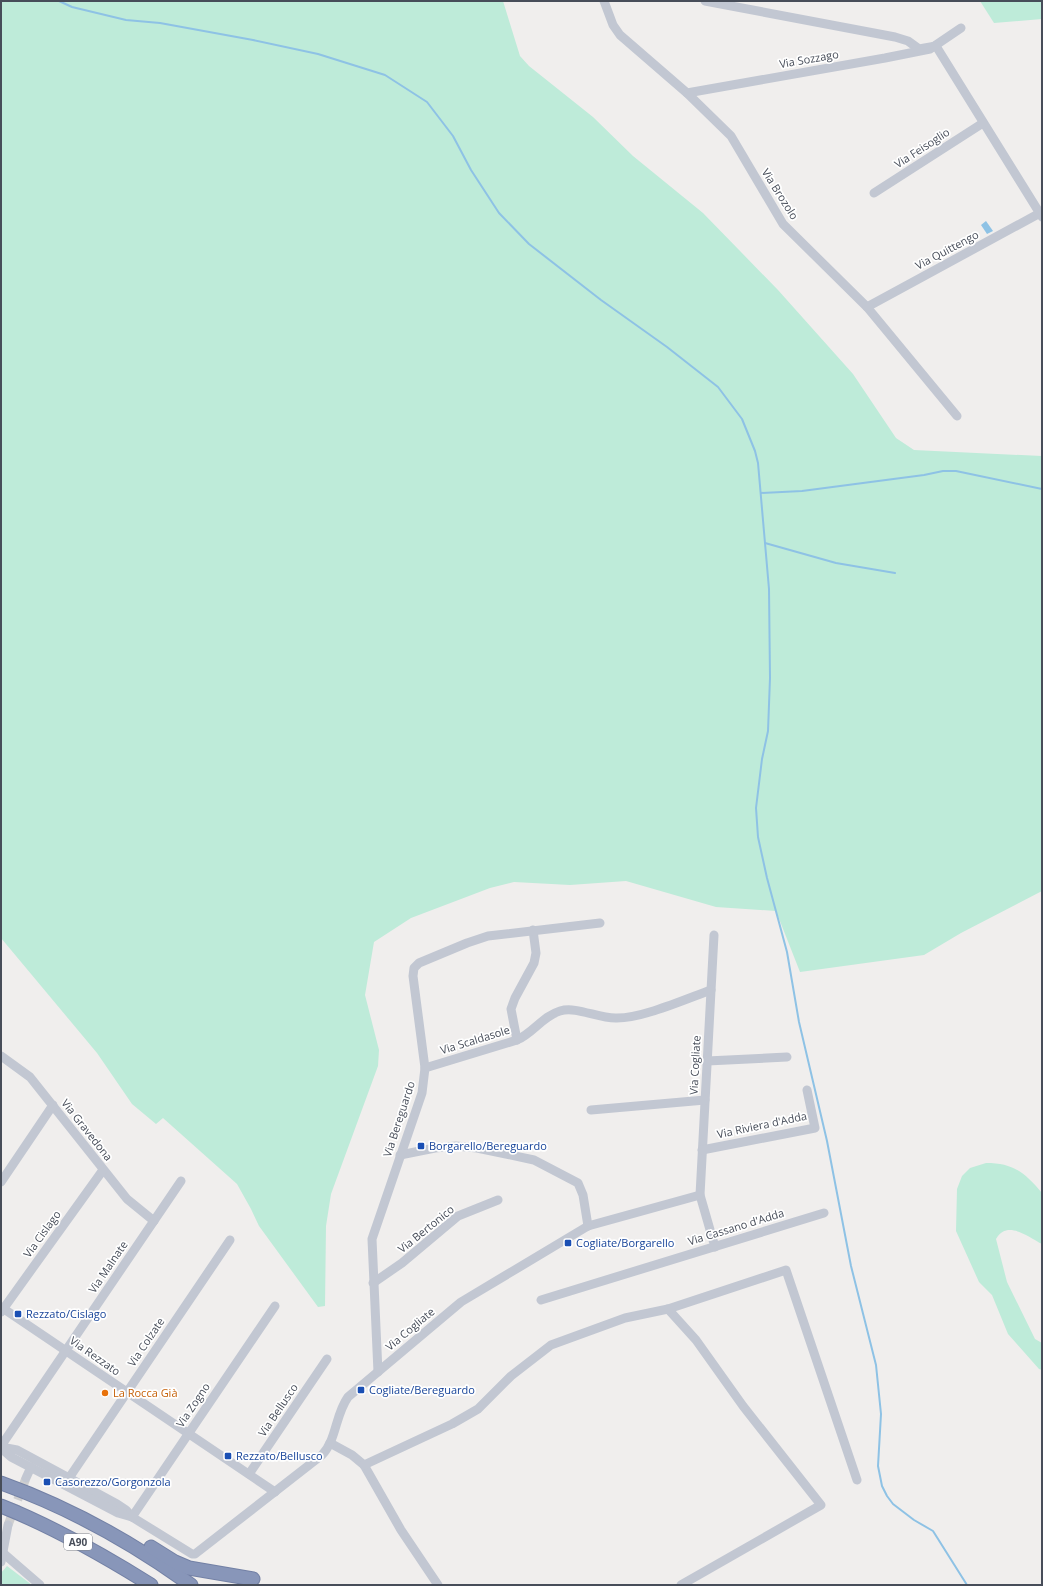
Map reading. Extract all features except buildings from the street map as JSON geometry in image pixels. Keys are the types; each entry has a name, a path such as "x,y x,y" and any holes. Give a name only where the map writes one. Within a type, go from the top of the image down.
{"highway":[{"name":"A90","path":"1,1483 47,1501 80,1517 138,1550 191,1585"},
{"name":"A90","path":"1,1506 32,1519 81,1544 151,1585"},
{"path":"80,1517 113,1526 175,1562 189,1568 253,1579"}],"street":[{"name":"Via Brozolo","path":"604,1 613,24 620,35 687,93 731,136 767,199 787,229 867,307 957,416"},
{"path":"705,1 895,37 908,41 919,49 936,46 1041,215"},
{"name":"Via Sozzago","path":"687,93 930,49 961,28"},
{"name":"Via Feisoglio","path":"874,192 983,123"},
{"name":"Via Quittengo","path":"867,307 1041,215"},
{"name":"Via Bereguardo","path":"378,1372 373,1283 373,1236 423,1090 425,1068 413,976 414,968 419,963 478,939 493,935 600,923"},
{"path":"517,1040 511,1009 514,999 534,963 536,953 533,930"},
{"name":"Via Cogliate","path":"714,936 700,1195 715,1247"},
{"name":"Via Scaldasole","path":"425,1068 517,1040 526,1035 550,1016 560,1011 571,1010 603,1017 622,1018 650,1011 711,990"},
{"name":"Via Gravedona","path":"1,1056 28,1075 127,1199 154,1220"},
{"path":"707,1061 787,1057"},
{"name":"Via Riviera d'Adda","path":"702,1150 815,1128 807,1090"},
{"path":"591,1110 705,1100"},
{"path":"1,1182 53,1105"},
{"path":"400,1155 435,1148 456,1146 477,1148 534,1160 578,1183 583,1195 588,1226"},
{"name":"Via Cislago","path":"2,1309 103,1170"},
{"name":"Via Malnate","path":"1,1447 181,1181"},
{"name":"Via Cogliate","path":"132,1517 192,1554 196,1554 319,1458 330,1443 346,1400 468,1297 588,1226 700,1195"},
{"name":"Via Bertonico","path":"373,1283 402,1263 458,1216 498,1200"},
{"name":"Via Cassano d'Adda","path":"540,1300 824,1213"},
{"name":"Via Colzate","path":"69,1478 230,1240"},
{"path":"364,1465 452,1424 478,1409 511,1376 551,1345 625,1318 668,1308 786,1270 857,1480"},
{"name":"Via Zogno","path":"132,1517 275,1306"},
{"path":"668,1308 696,1340 743,1406 821,1505 681,1585"},
{"name":"Via Rezzato","path":"2,1309 66,1350 275,1492"},
{"name":"Via Bellusco","path":"249,1474 327,1360"},
{"path":"330,1443 364,1465 401,1530 438,1585"},
{"path":"1,1447 11,1457 118,1512 132,1517"},
{"path":"1,1447 14,1449 69,1478 117,1504 132,1517"},
{"path":"26,1478 31,1467"},
{"path":"1,1562 8,1525"},
{"path":"3,1553 40,1585"}],"green space":[{"path":"1,1 503,1 520,56 529,66 593,117 633,156 703,213 778,290 853,374 896,438 914,450 1042,456 1042,891 961,933 924,955 800,972 776,911 716,907 626,881 570,885 514,882 490,888 411,918 374,942 365,995 379,1050 378,1066 331,1194 326,1226 325,1306 318,1307 259,1226 237,1184 163,1118 156,1124 132,1104 97,1053 1,938"},
{"path":"980,1 1042,1 1042,19 994,23"},
{"path":"986,1163 996,1163 1018,1170 1042,1193 1042,1244 1018,1231 1011,1230 1001,1233 996,1239 1007,1282 1035,1339 1042,1343 1042,1370 1039,1369 1008,1334 992,1295 979,1282 956,1231 957,1189 962,1176 970,1168"},
{"path":"7,1566 32,1585 1,1585 1,1573"}],"water":[{"path":"986,221 993,231 987,234 981,225"}],"waterway":[{"path":"59,1 72,7 126,20 160,23 253,40 318,54 385,75 427,102 453,136 471,170 499,213 529,244 601,300 667,347 718,387 742,419 755,451 758,463 769,589 770,678 768,731 762,759 756,808 758,837 767,878 787,952 799,1022 827,1141 851,1266 876,1365 881,1414 878,1466 882,1486 887,1496 893,1504 914,1520 933,1531 967,1585"},
{"path":"761,493 802,491 924,475 943,471 956,471 1042,489"},
{"path":"765,543 836,563 895,573"}],"tunnel":[{"path":"8,1525 26,1478"}],"place":[{"name":"Borgarello/Bereguardo","path":"421,1146"},
{"name":"Cogliate/Borgarello","path":"568,1243"},
{"name":"Rezzato/Cislago","path":"18,1314"},
{"name":"Cogliate/Bereguardo","path":"361,1390"},
{"name":"La Rocca Già","path":"105,1393"},
{"name":"Rezzato/Bellusco","path":"228,1456"},
{"name":"Casorezzo/Gorgonzola","path":"47,1482"}]}
